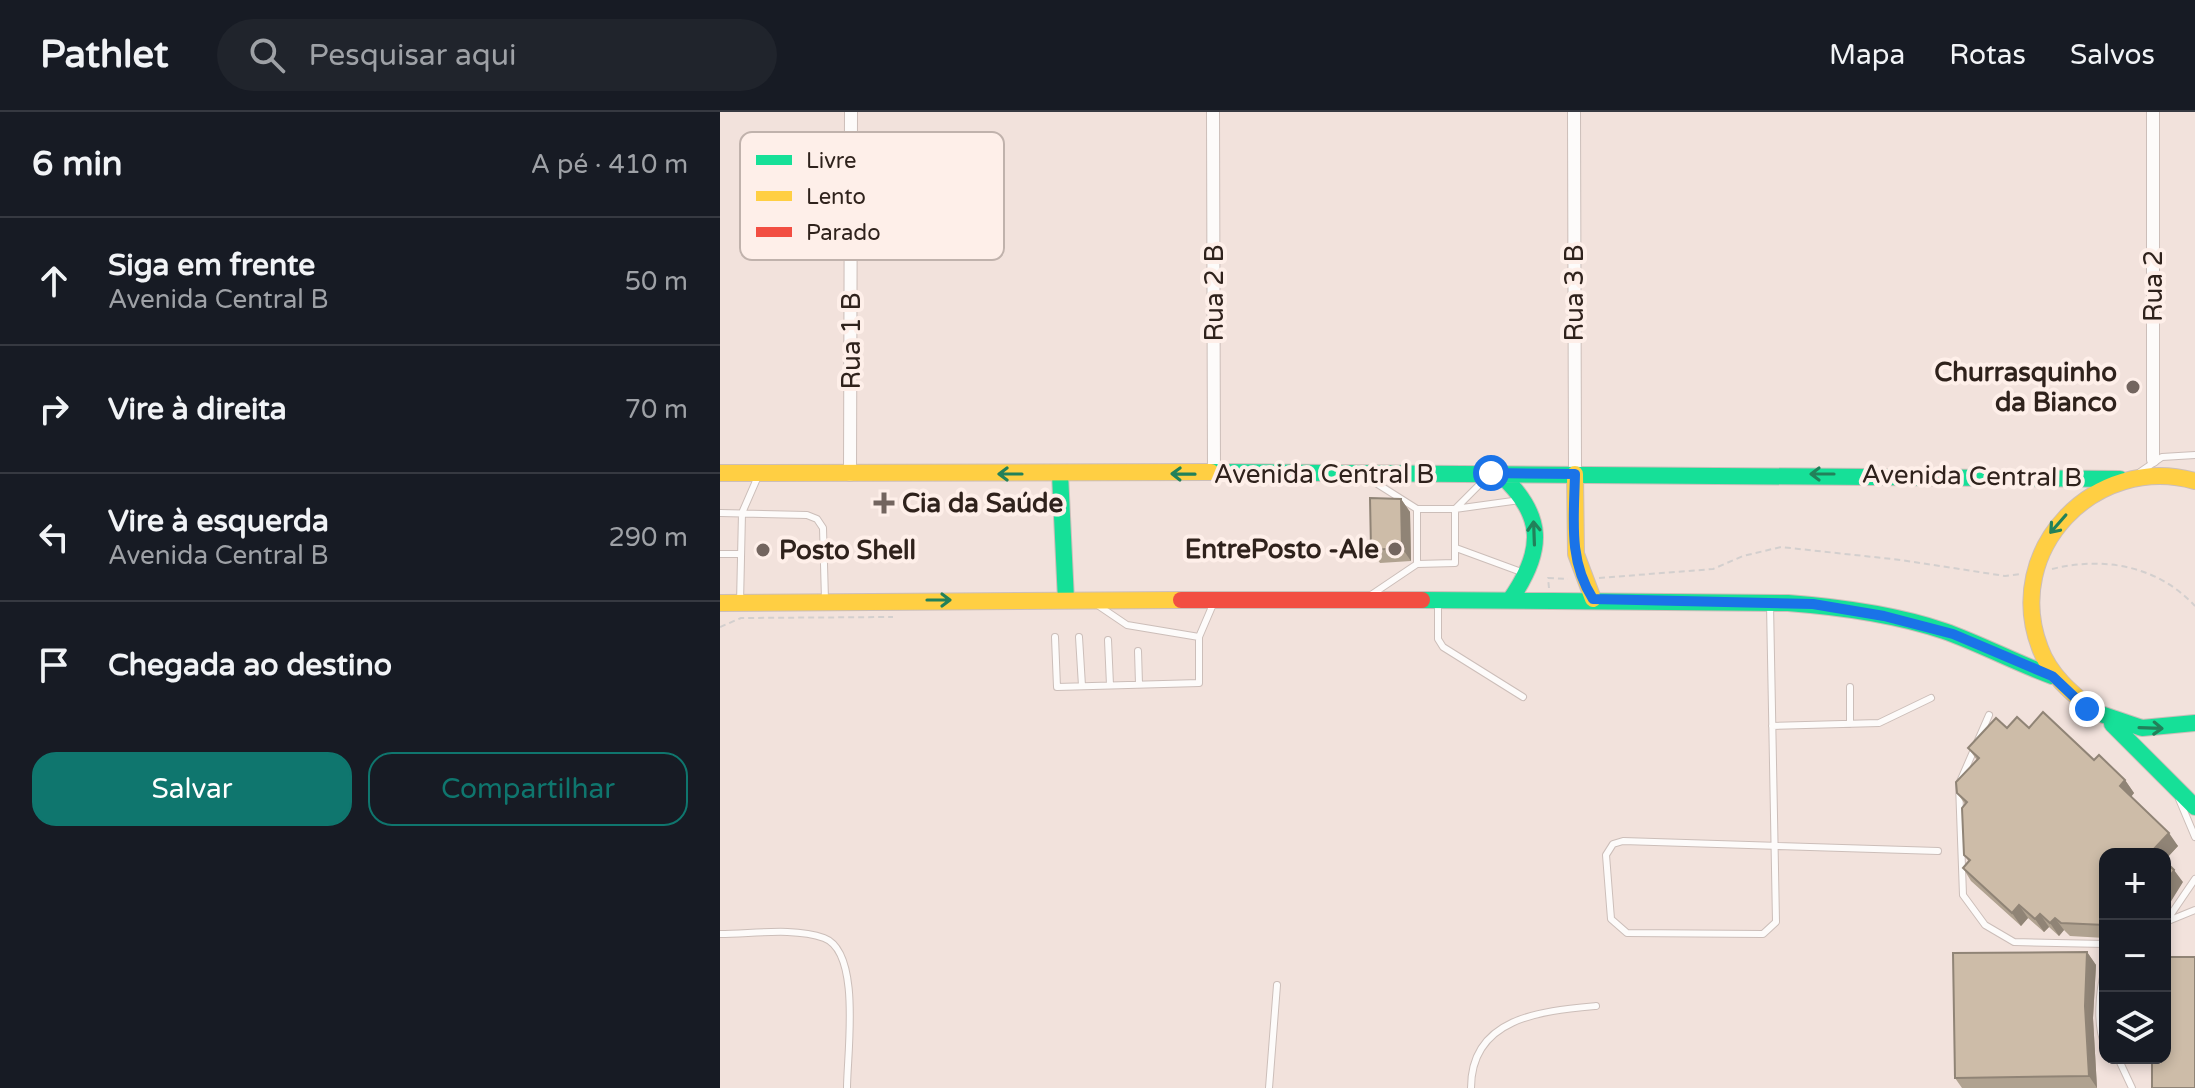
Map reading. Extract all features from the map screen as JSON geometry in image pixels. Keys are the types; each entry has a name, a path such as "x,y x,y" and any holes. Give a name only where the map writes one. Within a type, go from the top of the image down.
{"main road":[{"name":"Avenida Central B","path":"720,473 2169,475 2195,481"},
{"path":"1495,473 1527,499 1534,522 1535,549 1528,574 1510,600"},
{"path":"1060,474 1066,600"},
{"path":"1575,474 1575,560 1580,579 1593,599"},
{"name":"Avenida Central B","path":"2052,676 2032,632 2030,584 2045,538 2077,501 2128,477"},
{"name":"Avenida Central B","path":"720,603 825,600 1593,599 1770,602 1839,607 1910,622 1970,641 2052,676 2087,709 2107,720 2150,729 2195,723"},
{"path":"720,611 740,604"},
{"path":"2107,720 2195,807"}],"street":[{"name":"Rua 1 B","path":"851,112 851,132"},
{"name":"Rua 2 B","path":"1213,112 1214,474"},
{"name":"Rua 3 B","path":"1574,112 1575,474"},
{"name":"Rua 2","path":"2153,112 2153,460"},
{"name":"Rua 1 B","path":"850,475 851,260"}],"lane":[{"path":"2128,477 2153,460 2195,455"},
{"path":"1364,600 1417,564 1452,564 1456,559 1455,509 1495,473"},
{"path":"740,604 742,513 759,474"},
{"path":"1361,474 1417,509 1455,509 1527,499"},
{"path":"1417,509 1417,564"},
{"path":"720,513 817,519 823,528 825,600"},
{"path":"1456,548 1528,574"},
{"path":"720,554 741,554"},
{"path":"1055,637 1057,687 1199,683 1199,637 1216,599"},
{"path":"1090,600 1127,625 1199,637"},
{"path":"1438,600 1438,639 1443,647 1523,697"},
{"path":"1770,602 1775,847 1776,922 1763,934 1627,933 1611,919 1606,855 1613,844 1623,841 1775,847 1938,851"},
{"path":"1079,637 1082,686"},
{"path":"1108,640 1110,685"},
{"path":"1138,651 1139,684"},
{"path":"1850,687 1850,724"},
{"path":"1772,726 1887,721 1931,698"},
{"path":"1989,715 1959,784 1963,895 1985,925 2014,942 2099,944"},
{"path":"2172,781 2195,837"},
{"path":"2167,920 2195,879"},
{"path":"2171,920 2195,910"},
{"path":"720,934 809,934 828,939 843,955 849,979 847,1088"},
{"path":"1269,1088 1277,985"},
{"path":"1471,1088 1471,1074 1484,1044 1507,1024 1542,1011 1596,1006"},
{"path":"2124,1066 2132,1088"}],"building":[{"path":"1370,498 1401,499 1402,548 1371,550"},
{"path":"2043,712 2094,760 2099,755 2125,780 2120,786 2169,833 2155,848 2099,848 2099,925 2061,923 2055,918 2050,923 2040,914 2035,919 2019,905 2012,913 1963,868 1970,860 1964,855 1962,808 1967,802 1957,793 1956,782 1979,758 1968,748 1996,718 2007,728 2017,717 2029,728"},
{"path":"2087,952 2085,1006 2089,1076 1955,1078 1953,953"},
{"path":"2171,957 2195,957 2195,1088 2152,1088 2152,1064 2171,1064"}],"traffic: fast":[{"path":"1211,472 2120,479"},
{"path":"1499,473 1525,504 1535,534 1530,565 1510,600"},
{"path":"1060,474 1066,600"},
{"path":"1422,600 1788,603 1828,607 1925,625 2052,676"},
{"path":"2095,712 2142,728 2195,723"},
{"path":"2112,724 2195,807"}],"traffic: slow":[{"path":"720,473 1211,472"},
{"path":"1575,474 1576,554 1593,599"},
{"path":"2095,712 2056,676 2040,648 2032,611 2034,576 2046,544 2066,517 2092,495 2124,481 2158,476 2195,481"},
{"path":"720,603 1181,600"}],"traffic: jam":[{"path":"1181,600 1422,600"}],"place":[{"name":"Churrasquinho da Bianco","path":"2133,387"},
{"name":"Cia da Saúde","path":"884,503"},
{"name":"EntrePosto -Ale","path":"1395,549"},
{"name":"Posto Shell","path":"763,550"}],"route":[{"path":"1491,473 1575,474 1575,560 1580,579 1593,599 1813,604 1884,616 1953,634 2052,676 2087,709"}]}
